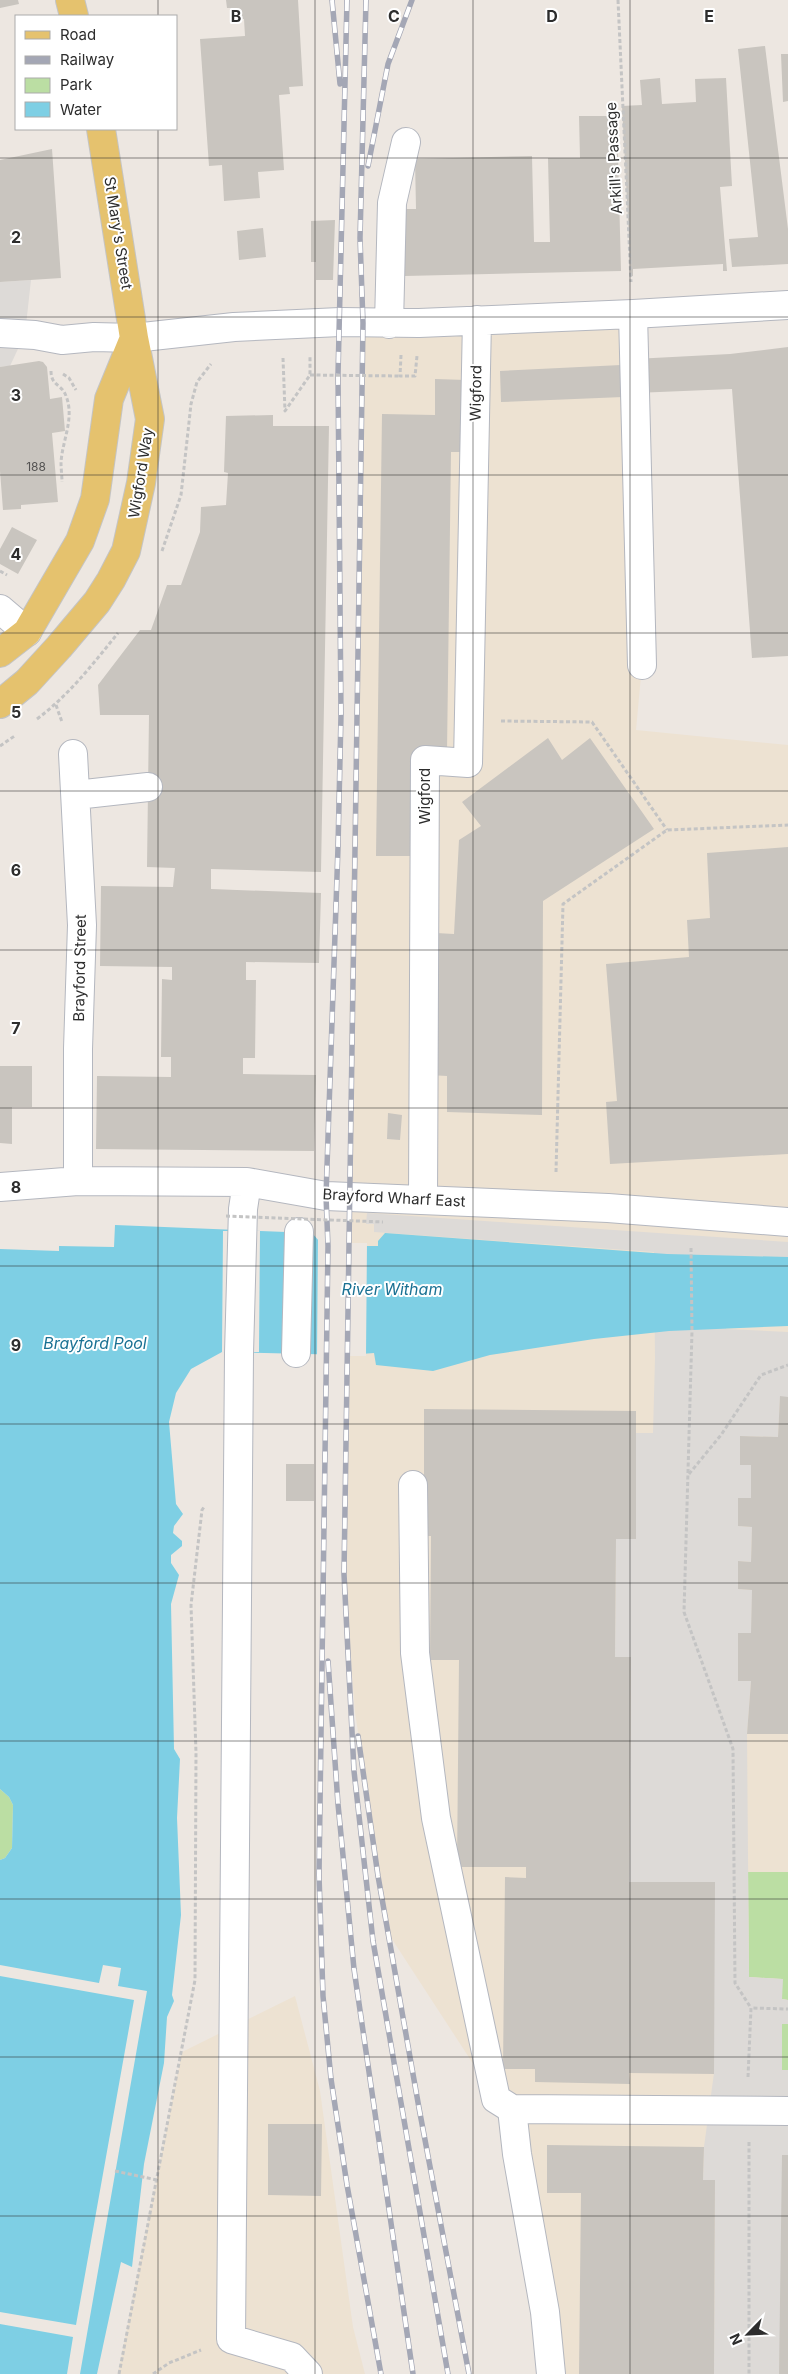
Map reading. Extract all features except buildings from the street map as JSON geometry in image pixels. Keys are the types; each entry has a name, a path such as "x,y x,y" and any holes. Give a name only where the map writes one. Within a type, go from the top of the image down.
{"main road":[{"path":"70,0 74,15"},
{"name":"St Mary's Street","path":"101,130 134,338"},
{"path":"0,653 27,632 80,541 95,499 108,399 134,338"},
{"name":"Wigford Way","path":"0,704 26,682 97,602 126,551 141,483 150,419 134,338"}],"street":[{"path":"389,324 392,203 406,142"},
{"path":"0,334 35,335 62,340 94,337 134,338 234,327 340,322 389,324 633,314 788,305"},
{"path":"633,314 642,665"},
{"name":"Wigford","path":"423,1200 425,760 468,763 477,320"},
{"path":"0,609 27,632"},
{"name":"Brayford Street","path":"73,754 82,925 78,1049 78,1182"},
{"path":"76,795 148,787"},
{"name":"Brayford Wharf East","path":"0,1187 78,1182 248,1182 326,1196 555,1206 788,1222"},
{"path":"248,1182 234,1224 239,1353 230,2339 292,2357 308,2374"},
{"path":"296,1353 299,1232"},
{"path":"413,1485 415,1653 436,1818 496,2099 512,2109 788,2110"},
{"path":"512,2109 517,2154 545,2312 551,2374"}],"path":[{"name":"Arkill's Passage","path":"618,0 633,314"},
{"path":"282,325 285,411 310,376 400,376"},
{"path":"50,362 51,380 66,396 68,410 68,432 61,462 62,489"},
{"path":"181,495 191,404 197,382 208,370"},
{"path":"469,720 592,722 667,830"},
{"path":"555,1206 563,904 667,830 788,825"},
{"path":"234,1224 383,1222"},
{"path":"692,1254 692,1331 684,1612 732,1749 735,1983 751,2008 748,2086"},
{"path":"688,1475 721,1435 761,1375 788,1365"},
{"path":"119,2374 195,1980 196,1753 192,1605 202,1510 208,1502"},
{"path":"751,2008 788,2010"},
{"path":"749,2132 749,2374"},
{"path":"116,2171 157,2180"},
{"path":"153,2374 169,2363 230,2339"}],"shaded area":[{"path":"31,280 25,334 10,366 0,367 0,282"},
{"path":"632,304 642,665 636,730 788,745 788,2374 551,2374 496,2099 388,1933 355,1712 344,1574 350,943 363,323"},
{"path":"367,1213 788,1242 788,1257 727,1256 726,1329 788,1332 788,1397 780,1397 778,1437 740,1436 740,1464 751,1465 751,1498 738,1498 738,1526 752,1527 751,1562 738,1561 738,1589 752,1590 751,1681 747,1734 749,1977 783,1979 782,1999 788,2000 788,2024 782,2024 782,2070 788,2070 788,2155 779,2374 714,2374 715,2181 703,2180 704,2147 714,2073 714,1882 629,1882 631,1657 615,1657 616,1539 636,1539 636,1433 653,1433 655,1358 654,1252 374,1232 374,1224 366,1224"},
{"path":"295,1996 320,2091 353,2327 365,2374 118,2374 182,2052"}],"green space":[{"path":"0,1789 9,1797 13,1805 12,1848 5,1858 0,1860"},
{"path":"748,1872 788,1872 788,2000 782,1999 782,1979 749,1977"},
{"path":"782,2024 788,2024 788,2070 782,2070"}],"water":[{"name":"Brayford Pool","path":"115,1225 312,1233 319,1241 319,1246 378,1246 378,1241 385,1233 667,1254 788,1257 788,1326 669,1331 594,1339 490,1355 433,1371 376,1365 374,1353 348,1355 222,1352 191,1369 176,1393 169,1422 176,1504 183,1514 174,1526 173,1533 182,1541 182,1546 171,1555 171,1563 179,1575 171,1604 174,1749 180,1759 177,1818 181,1915 172,1995 174,2001 167,2017 164,2063 144,2164 132,2267 121,2262 97,2374 0,2374 0,1860 5,1858 12,1848 13,1805 9,1797 0,1789 0,1249 59,1251 59,1246 114,1247"}],"pier":[{"path":"223,1231 260,1231 259,1352 222,1352"},
{"path":"318,1236 322,1243 367,1243 366,1356 317,1356"},
{"path":"0,1965 99,1983 103,1965 121,1968 118,1986 147,1991 80,2374 67,2374 73,2337 0,2324 0,2312 76,2325 134,2000 0,1976"}],"railway":[{"path":"332,0 340,84"},
{"path":"347,0 338,375 341,715 326,1196 328,1246 319,1875 323,1996 331,2079 347,2185 381,2374"},
{"path":"366,0 360,238 363,323 344,1574 354,1771 373,1941 448,2374"},
{"path":"368,166 388,64 412,0"},
{"path":"328,1661 338,1804 354,1969 413,2374"},
{"path":"358,1736 378,1876 469,2374"}],"water label":[{"name":"River Witham","path":"392,1289"}]}
